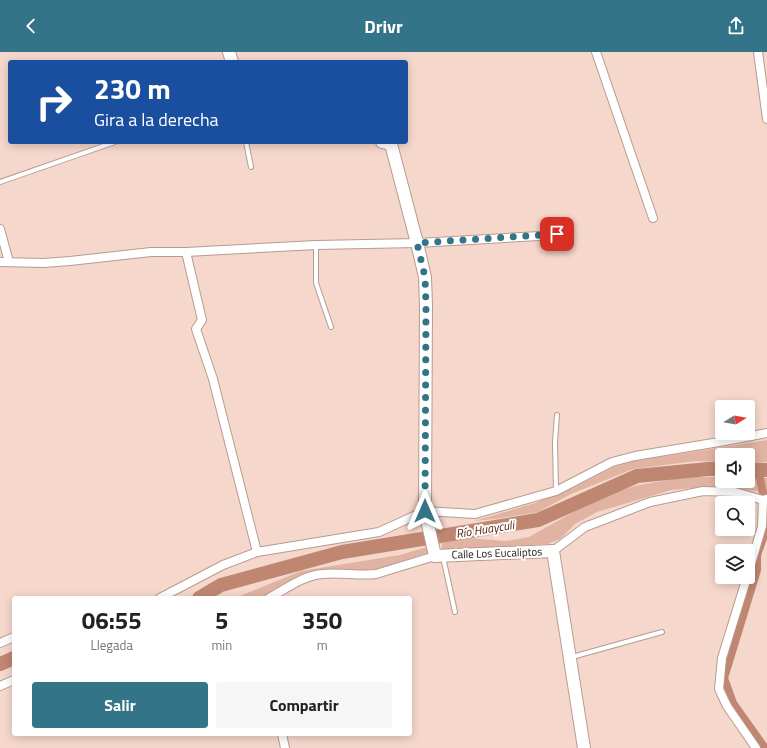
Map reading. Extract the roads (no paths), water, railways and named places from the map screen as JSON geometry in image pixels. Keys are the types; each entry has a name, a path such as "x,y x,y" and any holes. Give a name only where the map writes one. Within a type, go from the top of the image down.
{"street":[{"path":"596,52 653,218"},
{"path":"758,52 767,120"},
{"path":"391,144 425,277 426,515 437,553"},
{"path":"0,229 9,262"},
{"path":"0,262 63,261 151,252 186,252 316,245 417,243 557,234"},
{"path":"186,252 202,320 196,329 212,379 257,552"},
{"path":"164,596 223,565 257,552 380,532 426,515 475,514 556,491 612,462 635,456 767,433"},
{"name":"Calle Los Eucaliptos","path":"273,596 312,576 324,574 376,574 437,553 553,551 585,527 650,502 703,491 734,492 765,500"},
{"path":"755,550 762,526 765,500"},
{"path":"553,551 584,748"},
{"path":"745,584 722,658 719,689 727,706 756,748"},
{"path":"0,643 12,638"},
{"path":"0,686 12,681"},
{"path":"282,736 285,748"}],"lane":[{"path":"0,182 109,144"},
{"path":"246,144 251,167"},
{"path":"316,245 316,283 331,327"},
{"path":"556,491 555,442 557,415"},
{"path":"437,553 455,612"},
{"path":"569,658 662,632"}],"waterway":[{"name":"Río Huayculi","path":"202,596 221,585 342,552 538,520 637,476 715,469"},
{"name":"Río Huayculi","path":"755,470 767,470"},
{"path":"755,471 760,478 767,514"},
{"path":"765,748 733,703 724,678 757,570 757,555 767,527"},
{"name":"Río Huayculi","path":"0,664 12,659"}]}
